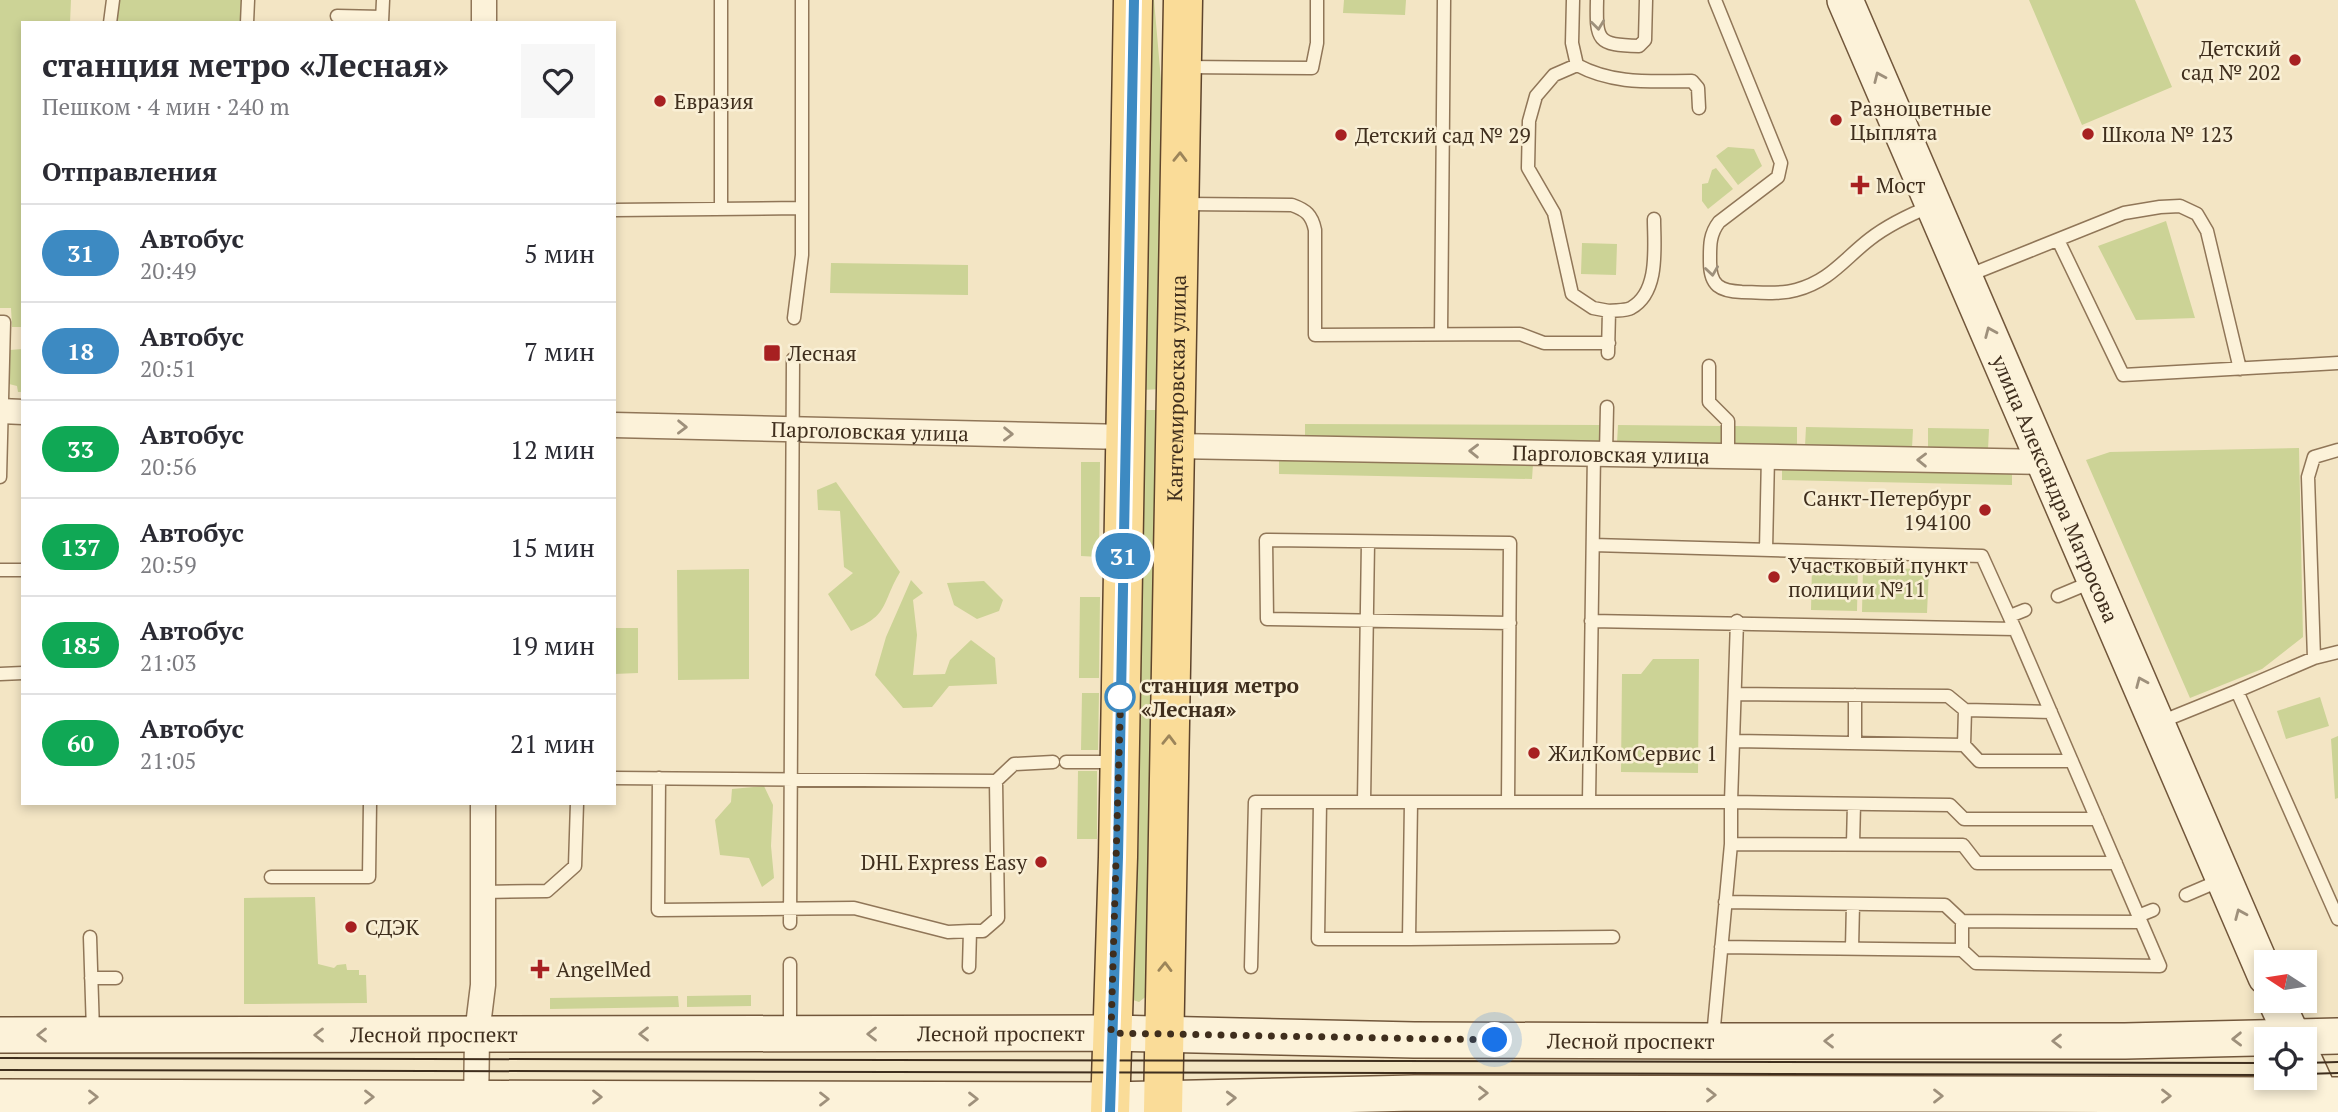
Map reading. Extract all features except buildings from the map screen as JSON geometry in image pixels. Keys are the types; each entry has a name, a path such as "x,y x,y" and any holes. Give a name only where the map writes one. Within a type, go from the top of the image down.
{"main road":[{"path":"1110,1106 1133,0"},
{"name":"Кантемировская улица","path":"1163,1106 1183,0"},
{"name":"улица Александра Матросова","path":"1845,0 2097,579 2255,950"},
{"name":"Лесной проспект","path":"0,1035 1111,1033 1164,1036 1713,1041 2125,1041 2254,1045"},
{"name":"Лесной проспект","path":"2317,1041 2338,1036"},
{"path":"0,1097 476,1104 1110,1106 1415,1098 2079,1104 2329,1101 2317,1080"}],"street":[{"path":"484,0 484,21"},
{"name":"Парголовская улица","path":"616,425 1126,437"},
{"name":"Парголовская улица","path":"1175,446 2046,462"},
{"path":"476,1104 477,1034 483,985 483,805"}],"lane":[{"path":"110,21 113,0"},
{"path":"247,21 248,0"},
{"path":"337,16 382,20 383,0"},
{"path":"721,0 721,209"},
{"path":"794,318 802,254 802,0"},
{"path":"1181,66 1312,68 1317,43 1317,0"},
{"path":"1441,334 1444,0"},
{"path":"1573,0 1572,43 1577,65 1598,76 1618,80 1692,81 1698,88 1699,108"},
{"path":"1597,0 1596,27 1601,40 1609,45 1639,46 1645,40 1646,0"},
{"path":"1715,0 1781,163 1778,177 1719,222 1712,231 1710,276 1715,286 1726,291 1794,291 1819,281 1843,266 1868,240 1895,222 1934,204"},
{"path":"1577,65 1554,75 1536,96 1529,121 1528,168 1554,213 1572,294 1593,308 1609,311 1631,308 1647,292 1653,271 1654,219"},
{"path":"1179,204 1292,205 1304,210 1313,219 1315,230 1315,334 1520,334 1544,343 1609,348 1609,311"},
{"path":"1966,276 2059,242 2124,213 2180,206 2197,215 2207,231 2240,369"},
{"path":"616,210 801,208"},
{"path":"2059,242 2123,374 2338,363"},
{"path":"0,321 4,321 9,412 0,477"},
{"path":"790,923 793,359"},
{"path":"1709,366 1709,402 1728,421 1728,455"},
{"path":"1589,802 1593,545 1600,453 1607,407"},
{"path":"2314,658 2308,477 2314,457 2338,450"},
{"path":"1766,550 1768,456"},
{"path":"1508,802 1510,623 1510,544 1266,540 1267,619 1510,623"},
{"path":"1364,802 1367,542"},
{"path":"1593,545 1983,556 2160,966 1976,963 1962,950 1721,947"},
{"path":"0,570 21,570"},
{"path":"2058,596 2097,579"},
{"path":"2010,616 2025,610"},
{"path":"1591,621 1737,621 2015,629"},
{"path":"1713,1041 1731,844 1737,621"},
{"path":"2158,723 2314,658 2338,652"},
{"path":"0,674 21,673"},
{"path":"2237,691 2338,919"},
{"path":"1735,694 1948,696 1965,710 2051,712"},
{"path":"1854,743 1855,695"},
{"path":"1965,710 1964,745 1979,761 2072,761"},
{"path":"1734,741 1964,745"},
{"path":"616,778 996,780 1014,764 1119,762"},
{"path":"659,778 658,909 855,908 948,932 983,931 998,918 996,780"},
{"path":"1251,967 1255,802 1950,805 1964,819 2097,819"},
{"path":"1320,802 1318,939 1613,937"},
{"path":"1409,939 1411,802"},
{"path":"1853,844 1854,804"},
{"path":"271,877 369,877 370,805"},
{"path":"483,892 547,891 575,866 577,805"},
{"path":"1964,819 1963,845 1977,863 2116,863"},
{"path":"1731,844 1963,845"},
{"path":"2186,895 2225,879"},
{"path":"1725,902 1945,905 1962,921 2140,919 2153,910"},
{"path":"1852,948 1853,904"},
{"path":"1962,921 1962,950"},
{"path":"969,967 970,931"},
{"path":"90,937 93,1035"},
{"path":"790,964 790,1035"},
{"path":"90,978 116,978"}],"green space":[{"path":"0,0 71,0 70,21 21,21 21,327 12,327 11,308 0,308"},
{"path":"119,0 242,0 242,21 116,21"},
{"path":"1147,0 1154,0 1164,115 1161,389 1143,390"},
{"path":"1344,0 1406,0 1405,15 1343,13"},
{"path":"2029,0 2135,0 2172,87 2082,125"},
{"path":"1728,147 1754,149 1762,166 1738,185 1716,156"},
{"path":"1716,168 1733,189 1708,209 1702,201 1702,184 1708,183 1712,170"},
{"path":"2166,221 2195,318 2136,320 2098,246"},
{"path":"1582,243 1617,244 1616,275 1581,274"},
{"path":"831,263 968,265 968,295 830,293"},
{"path":"21,349 21,392 18,392 17,386 9,384 10,350"},
{"path":"1143,410 1160,410 1148,995 1139,1002 1133,1000 1131,994 1139,833"},
{"path":"1305,424 1600,425 1600,443 1305,437"},
{"path":"1618,425 1722,426 1722,445 1617,443"},
{"path":"1735,426 1797,427 1797,446 1735,445"},
{"path":"1806,427 1913,429 1912,448 1805,446"},
{"path":"1928,428 1989,429 1988,450 1928,449"},
{"path":"2299,448 2303,637 2262,669 2190,698 2086,460 2110,452"},
{"path":"1279,458 1533,464 1532,479 1279,474"},
{"path":"1081,462 1100,462 1099,557 1081,556"},
{"path":"1782,469 2012,473 2012,485 1782,480"},
{"path":"836,482 900,572 879,614 851,631 828,594 853,573 844,567 840,511 818,510 817,490"},
{"path":"1812,566 1858,567 1857,611 1811,610"},
{"path":"1863,568 1929,569 1927,613 1862,612"},
{"path":"749,569 749,679 678,680 677,570"},
{"path":"911,580 923,593 913,600 917,635 913,675 945,674 950,660 971,640 995,658 997,684 949,686 932,707 903,708 875,675 886,637"},
{"path":"984,581 1003,600 999,611 977,619 954,605 947,583"},
{"path":"1080,597 1100,597 1099,678 1079,678"},
{"path":"616,628 638,628 638,673 616,674"},
{"path":"1653,659 1699,659 1698,773 1621,772 1622,674 1641,674"},
{"path":"1082,693 1099,693 1098,750 1081,750"},
{"path":"2320,697 2329,726 2286,739 2277,711"},
{"path":"2338,736 2338,798 2335,799 2331,739"},
{"path":"1078,771 1097,771 1097,839 1077,839"},
{"path":"764,786 773,805 771,846 774,878 762,887 749,858 720,855 715,820 731,802 732,789"},
{"path":"315,897 318,964 334,968 346,964 347,970 359,970 359,975 366,975 367,1003 244,1004 244,898"},
{"path":"751,995 751,1006 687,1007 687,996"},
{"path":"678,996 679,1007 550,1009 550,998"}],"tram line":[{"path":"0,1058 2254,1063"},
{"path":"2317,1063 2338,1062"},
{"path":"0,1070 2254,1075"},
{"path":"2317,1074 2338,1073"}],"bus line":[{"name":"31","path":"1110,1112 1118,857 1134,0"}],"place":[{"name":"Детский сад № 202","path":"2295,60"},
{"name":"Евразия","path":"660,101"},
{"name":"Разноцветные Цыплята","path":"1836,120"},
{"name":"Школа № 123","path":"2088,134"},
{"name":"Детский сад № 29","path":"1341,135"},
{"name":"Мост","path":"1860,185"},
{"name":"Лесная","path":"772,353"},
{"name":"Санкт-Петербург 194100","path":"1985,510"},
{"name":"Участковый пункт полиции №11","path":"1774,577"},
{"name":"станция метро «Лесная»","path":"1120,697"},
{"name":"ЖилКомСервис 1","path":"1534,753"},
{"name":"DHL Express Easy","path":"1041,862"},
{"name":"СДЭК","path":"351,927"},
{"name":"AngelMed","path":"540,969"}],"route":[{"path":"1120,697 1121,687 1111,1033 1495,1040"}]}
